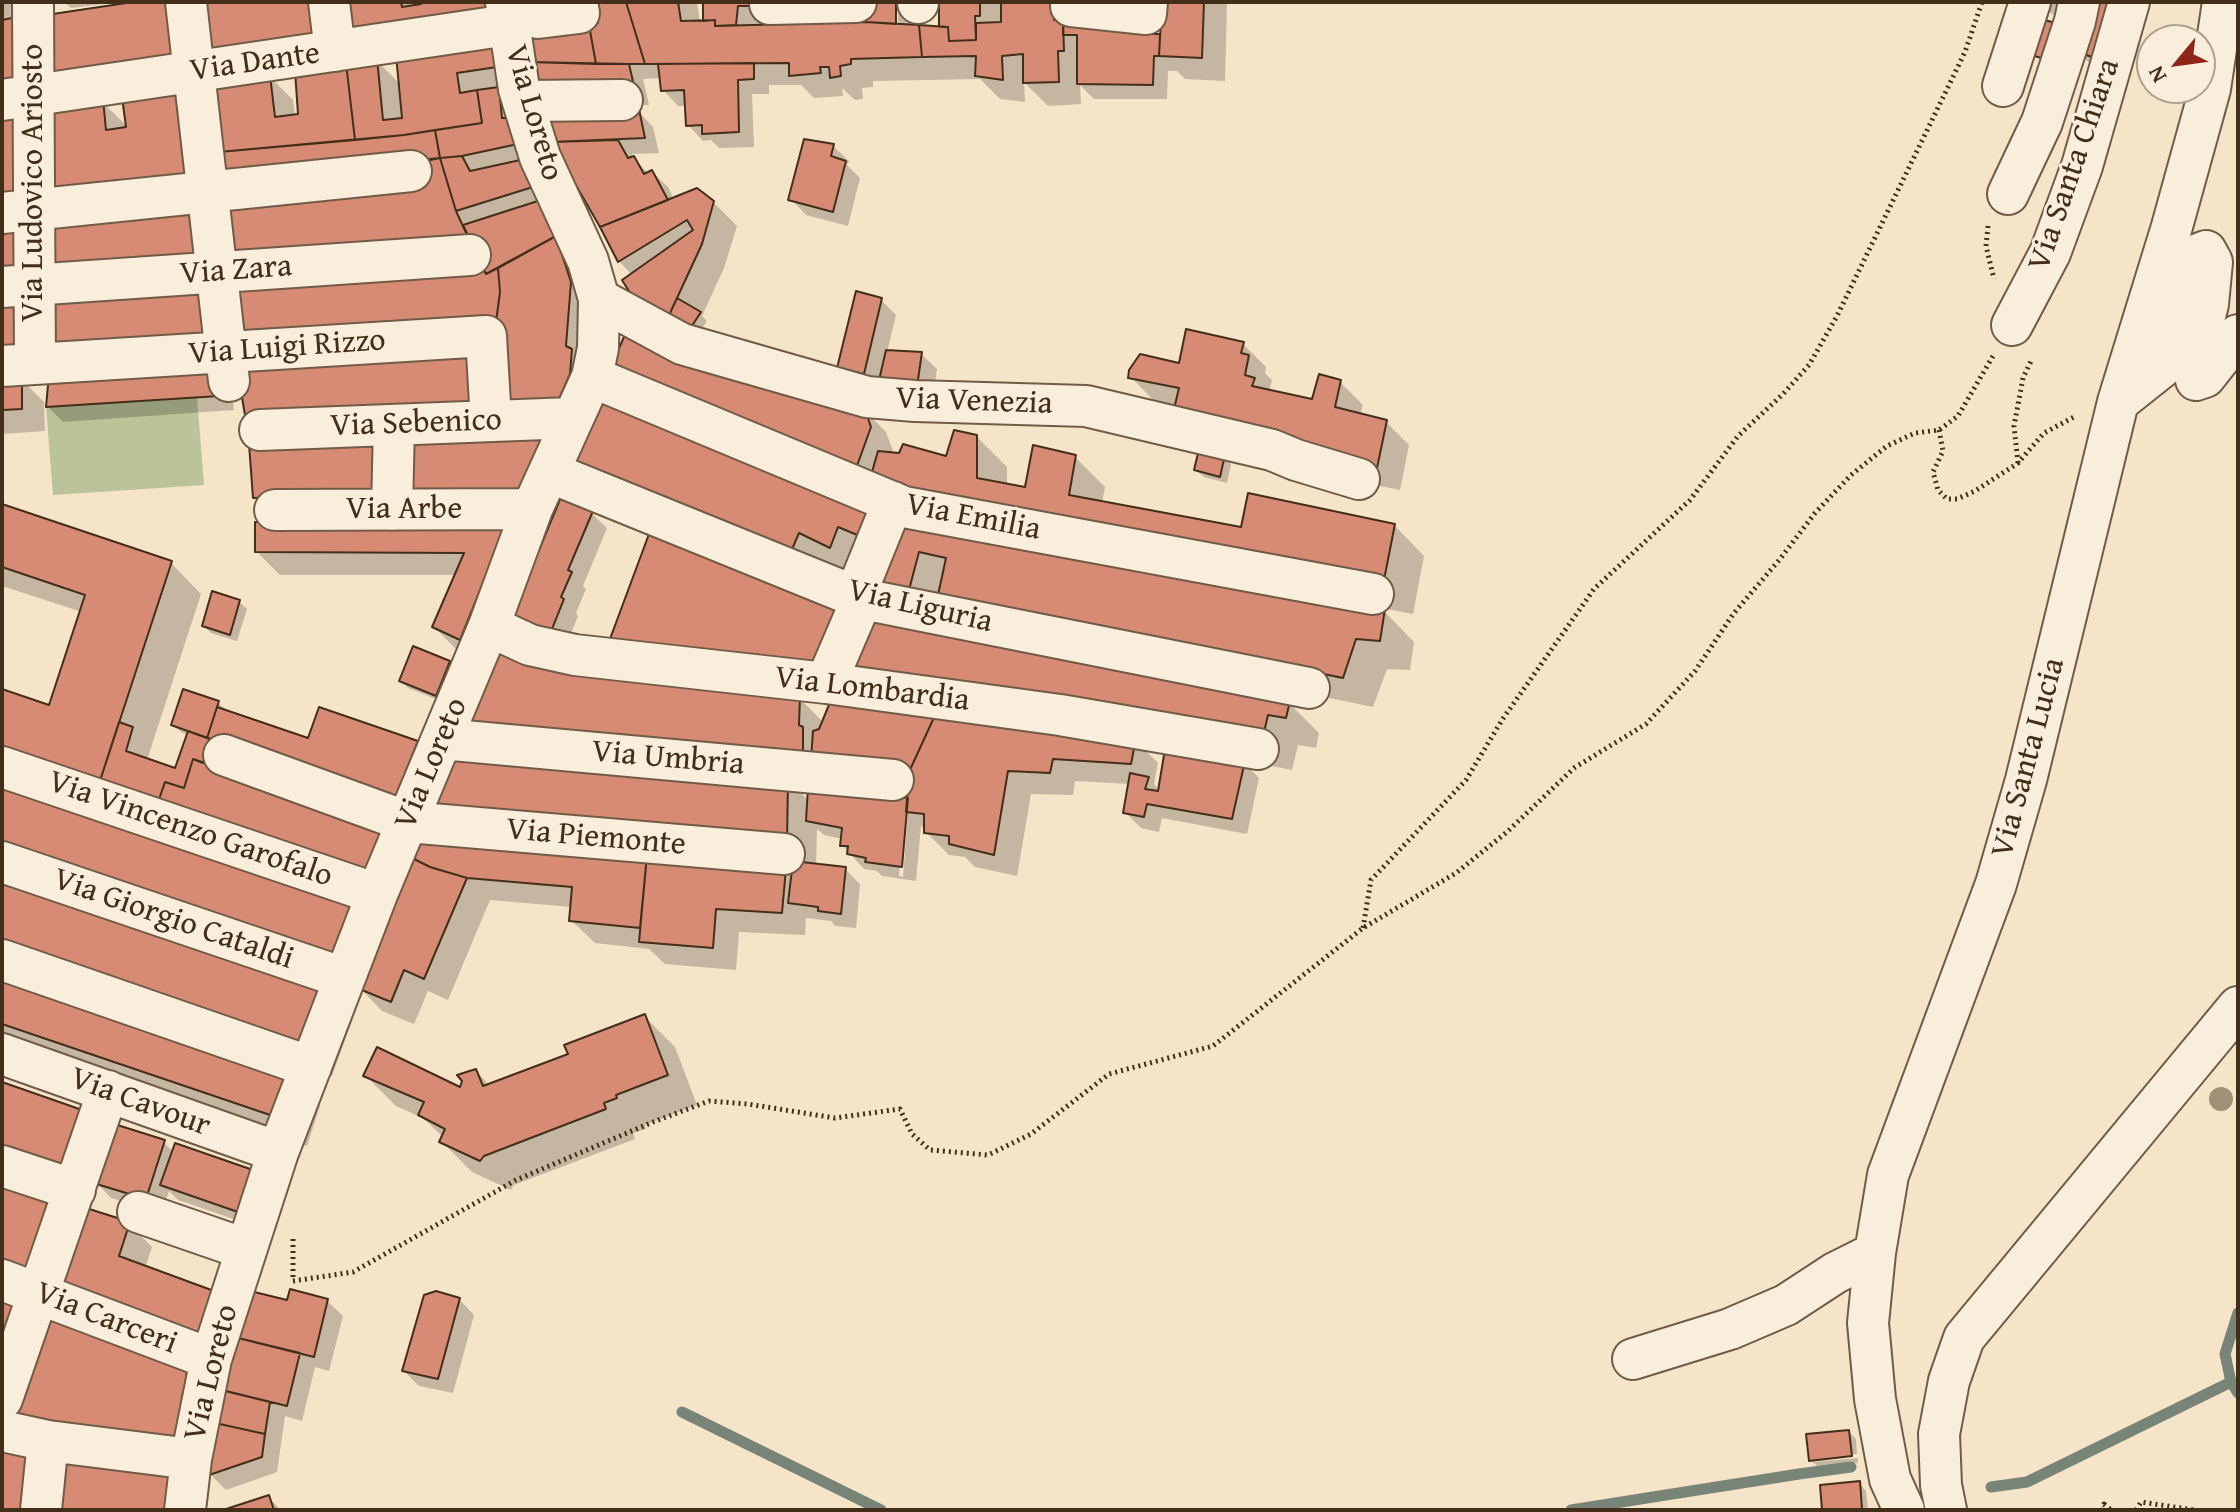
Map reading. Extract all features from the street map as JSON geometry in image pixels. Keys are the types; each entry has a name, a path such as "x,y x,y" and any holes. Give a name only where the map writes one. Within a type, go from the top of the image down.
{"street":[{"path":"2,6 31,2"},
{"name":"Via Ludovico Ariosto","path":"19,365 18,98 31,2"},
{"path":"186,2 228,366"},
{"path":"329,2 335,51"},
{"name":"Via Dante","path":"18,98 335,51 517,15 579,13 577,2"},
{"path":"770,4 856,2"},
{"path":"1071,2 1071,6 1146,14 1147,2"},
{"path":"2003,86 2030,2"},
{"path":"2008,194 2042,122 2079,2"},
{"name":"Via Santa Chiara","path":"2012,325 2050,253 2061,224 2082,166 2129,2"},
{"name":"Via Santa Lucia","path":"1904,1510 1890,1479 1875,1399 1868,1323 1875,1253 1888,1175 1996,884 2018,810 2118,402 2167,244 2210,89 2223,2"},
{"name":"Via Loreto","path":"185,1510 191,1459 211,1359 278,1152 377,894 489,626 532,509 592,377 598,348 599,299 588,261 540,157 523,101 517,15"},
{"path":"523,101 622,100"},
{"path":"18,211 411,171"},
{"path":"2118,402 2162,367 2196,255 2206,251 2212,262 2208,304 2193,363 2196,380 2205,377 2238,335"},
{"name":"Via Zara","path":"18,286 470,255"},
{"name":"Via Venezia","path":"599,299 682,344 867,397 1086,406 1272,450 1359,479"},
{"name":"Via Luigi Rizzo","path":"19,365 228,366 486,336 491,421"},
{"name":"Via Emilia","path":"592,377 904,507 1373,594"},
{"name":"Via Sebenico","path":"260,430 571,418"},
{"path":"392,510 394,425"},
{"name":"Via Liguria","path":"549,472 859,597 1309,688"},
{"path":"826,683 893,502"},
{"name":"Via Arbe","path":"275,510 532,509"},
{"name":"Via Lombardia","path":"489,626 530,645 575,655 826,683 1060,715 1258,749"},
{"name":"Via Umbria","path":"442,739 893,780"},
{"name":"Via Piemonte","path":"224,755 408,822 784,854"},
{"name":"Via Vincenzo Garofalo","path":"2,767 377,894"},
{"name":"Via Giorgio Cataldi","path":"2,862 344,978"},
{"path":"2,960 311,1067"},
{"path":"1946,1510 1941,1485 1939,1434 1949,1381 1964,1338 2238,1007"},
{"name":"Via Cavour","path":"2,1054 278,1152"},
{"path":"2,1399 20,1287 75,1190 108,1091"},
{"path":"2,1166 75,1190"},
{"path":"138,1212 245,1249"},
{"path":"1633,1359 1744,1323 1786,1305 1835,1273 1875,1253"},
{"name":"Via Carceri","path":"20,1287 211,1359"},
{"path":"2,1431 48,1441 191,1459"},
{"path":"41,1510 48,1441"}],"path":[{"path":"1363,928 1371,880 1466,780 1502,720 1594,589 1690,500 1738,436 1809,365 1837,316 1946,93 1965,52 1982,2"},
{"path":"292,1237 293,1281 353,1272 516,1180 709,1101 835,1118 900,1109 912,1134 930,1150 988,1155 1031,1134 1109,1074 1213,1046 1363,928 1456,873 1507,832 1574,768 1646,724 1695,671 1734,613 1815,513 1851,475 1887,446 1915,433 1939,430 1958,416 2012,325 1997,290 1986,246 1987,227 2008,194"},
{"path":"1939,430 1943,451 1933,472 1938,490 1947,499 1957,499 2018,463 2044,433 2070,418 2118,402"},
{"path":"2136,1510 2141,1502 2194,1510"},
{"path":"2103,1510 2104,1504 2111,1510"}],"green space":[{"path":"197,397 204,485 53,495 46,407"}],"building":[{"path":"133,2 172,2 179,59 46,80 46,15"},
{"path":"200,2 315,2 320,39 206,53"},
{"path":"341,2 401,2 402,7 420,2 491,2 493,17 345,40"},
{"path":"594,2 626,2 645,64 596,64 589,25 598,23"},
{"path":"626,2 678,2 681,21 715,20 715,26 866,22 919,25 922,57 851,59 851,64 840,66 841,76 830,78 829,67 820,67 821,73 789,76 789,63 645,64"},
{"path":"703,2 749,2 749,6 738,6 736,25 715,26 715,20 703,21"},
{"path":"866,2 896,2 896,24 866,22"},
{"path":"939,2 980,2 980,16 975,16 976,40 949,41 948,27 939,27"},
{"path":"1001,2 1053,2 1054,20 1063,20 1064,51 1058,51 1059,82 1023,83 1023,54 1002,56 1003,80 975,76 976,56 922,57 919,25 948,27 949,41 976,40 976,23 1001,22"},
{"path":"1162,2 1204,2 1202,58 1159,56"},
{"path":"2088,2 2119,2 2103,61 2075,51"},
{"path":"17,17 17,86 2,88 2,20"},
{"path":"2035,17 2065,26 2055,62 2024,53"},
{"path":"1063,20 1141,25 1141,34 1160,34 1159,56 1154,56 1153,85 1077,84 1077,35 1063,35"},
{"path":"589,25 596,64 529,62 525,28"},
{"path":"494,40 497,67 457,73 460,93 477,90 482,123 355,140 346,63 377,58 383,120 402,118 396,55"},
{"path":"529,62 629,64 635,90 537,88"},
{"path":"346,63 355,140 219,152 210,83 270,75 275,117 298,114 295,71"},
{"path":"754,63 754,79 738,80 739,132 702,134 702,125 686,126 684,90 661,91 658,64"},
{"path":"499,87 502,118 506,118 518,144 440,158 435,130 482,123 477,90"},
{"path":"182,89 194,183 47,200 47,107 103,99 106,130 126,127 122,97"},
{"path":"542,109 639,109 645,138 551,142"},
{"path":"18,112 19,204 2,206 2,114"},
{"path":"435,130 440,158 223,181 219,152"},
{"path":"804,139 834,144 831,156 846,161 833,212 788,200"},
{"path":"618,140 628,158 634,156 644,174 652,170 668,200 600,227 551,142"},
{"path":"462,156 470,171 525,159 536,186 456,211 440,158"},
{"path":"440,158 456,211 473,248 230,265 223,202"},
{"path":"697,188 714,201 702,244 665,324 640,309 622,280 693,230 687,220 618,262 600,227"},
{"path":"541,200 556,236 486,274 463,225"},
{"path":"197,204 204,265 48,276 47,221"},
{"path":"19,220 20,275 2,276 2,222"},
{"path":"556,236 571,282 566,346 572,349 570,374 556,406 500,408 496,322 500,292 498,268"},
{"path":"480,263 486,274 498,268 500,292 496,322 235,339 229,282"},
{"path":"206,284 213,340 48,352 48,292"},
{"path":"856,291 882,298 864,374 837,368"},
{"path":"20,296 20,354 2,355 2,297"},
{"path":"677,298 701,312 686,335 665,324"},
{"path":"629,325 864,407 871,427 853,477 609,372"},
{"path":"1186,329 1244,342 1241,353 1249,355 1245,375 1255,378 1252,386 1312,399 1319,374 1341,380 1335,407 1387,420 1377,468 1296,451 1173,413 1179,388 1128,378 1129,370 1140,354 1179,363"},
{"path":"477,346 479,409 246,421 236,362"},
{"path":"886,350 922,352 916,394 877,389"},
{"path":"215,363 219,396 46,407 49,374"},
{"path":"22,377 22,409 2,410 2,378"},
{"path":"600,394 885,512 872,541 838,527 830,548 799,533 790,554 573,467"},
{"path":"954,430 977,435 977,478 1025,487 1033,445 1076,455 1069,495 1241,527 1248,493 1395,524 1383,585 956,504 870,479 878,451 899,453 903,444 946,456"},
{"path":"544,432 520,494 403,496 405,435"},
{"path":"384,437 383,494 253,498 249,444"},
{"path":"1199,449 1225,455 1220,477 1194,470"},
{"path":"561,497 593,511 568,570 572,572 548,639 509,622"},
{"path":"2,504 172,561 98,787 2,755 2,689 49,705 85,595 2,567"},
{"path":"893,514 1385,609 1380,641 1356,639 1343,678 938,595 946,558 919,552 909,590 880,585"},
{"path":"509,519 460,640 432,627 464,553 255,552 255,522"},
{"path":"649,534 841,607 817,667 607,647"},
{"path":"212,591 240,600 230,635 202,626"},
{"path":"865,618 1290,701 1286,718 1268,715 1262,741 844,671"},
{"path":"413,646 450,661 436,696 399,681"},
{"path":"498,647 800,696 799,725 803,727 803,758 465,732"},
{"path":"183,689 219,701 207,738 171,725"},
{"path":"831,700 936,713 909,772 811,759 813,731 819,729"},
{"path":"217,707 308,738 319,707 418,741 394,801 207,738"},
{"path":"936,713 1136,738 1131,764 1053,759 1050,773 1008,771 994,855 949,844 949,836 924,833 924,814 906,812 909,772"},
{"path":"119,722 133,727 126,751 175,768 188,731 211,739 203,763 193,759 184,788 165,782 156,808 98,787"},
{"path":"1166,743 1245,761 1232,819 1147,804 1144,817 1123,813 1130,773 1149,777 1145,789 1158,791"},
{"path":"456,754 788,778 787,843 429,817"},
{"path":"193,759 386,824 368,880 156,808 165,782 184,788"},
{"path":"2,786 352,905 334,963 2,850"},
{"path":"808,787 908,798 902,867 865,862 866,858 847,854 848,846 840,846 842,828 806,821"},
{"path":"420,839 647,855 640,928 569,921 572,887 467,878 430,867 412,858"},
{"path":"647,855 786,868 782,913 716,909 713,948 639,942"},
{"path":"412,858 467,878 424,979 404,970 391,1002 357,988"},
{"path":"793,861 846,867 841,914 788,903"},
{"path":"2,877 324,986 302,1047 2,948"},
{"path":"2,976 291,1074 276,1117 2,1024"},
{"path":"645,1014 668,1075 616,1095 617,1098 604,1103 606,1109 484,1156 480,1161 439,1142 445,1129 418,1115 424,1102 363,1076 377,1047 460,1087 462,1081 457,1075 476,1069 483,1086 568,1054 564,1045"},
{"path":"2,1082 85,1111 63,1171 2,1150"},
{"path":"111,1123 165,1140 146,1199 93,1183"},
{"path":"175,1143 253,1170 238,1212 160,1185"},
{"path":"2,1181 55,1199 25,1275 2,1267"},
{"path":"83,1207 130,1222 119,1256 214,1291 195,1344 54,1290"},
{"path":"290,1289 328,1299 314,1357 234,1337 246,1290 287,1300"},
{"path":"2,1290 22,1297 2,1353"},
{"path":"436,1291 460,1298 438,1379 402,1371 424,1295"},
{"path":"46,1313 188,1360 179,1442 11,1417"},
{"path":"234,1337 300,1353 287,1406 222,1390"},
{"path":"221,1390 270,1402 265,1434 215,1423"},
{"path":"215,1423 265,1434 262,1457 209,1475"},
{"path":"1849,1430 1852,1456 1809,1461 1806,1434"},
{"path":"2,1449 30,1452 24,1510 2,1510"},
{"path":"61,1462 173,1471 169,1510 53,1510"},
{"path":"1860,1481 1862,1509 1822,1510 1820,1485"},
{"path":"269,1495 274,1510 223,1510"}],"waterway":[{"path":"2238,1313 2225,1354 2231,1382 2238,1393"},
{"path":"1991,1487 2027,1482 2231,1382"},
{"path":"682,1412 881,1510"},
{"path":"1571,1510 1851,1467"}]}
